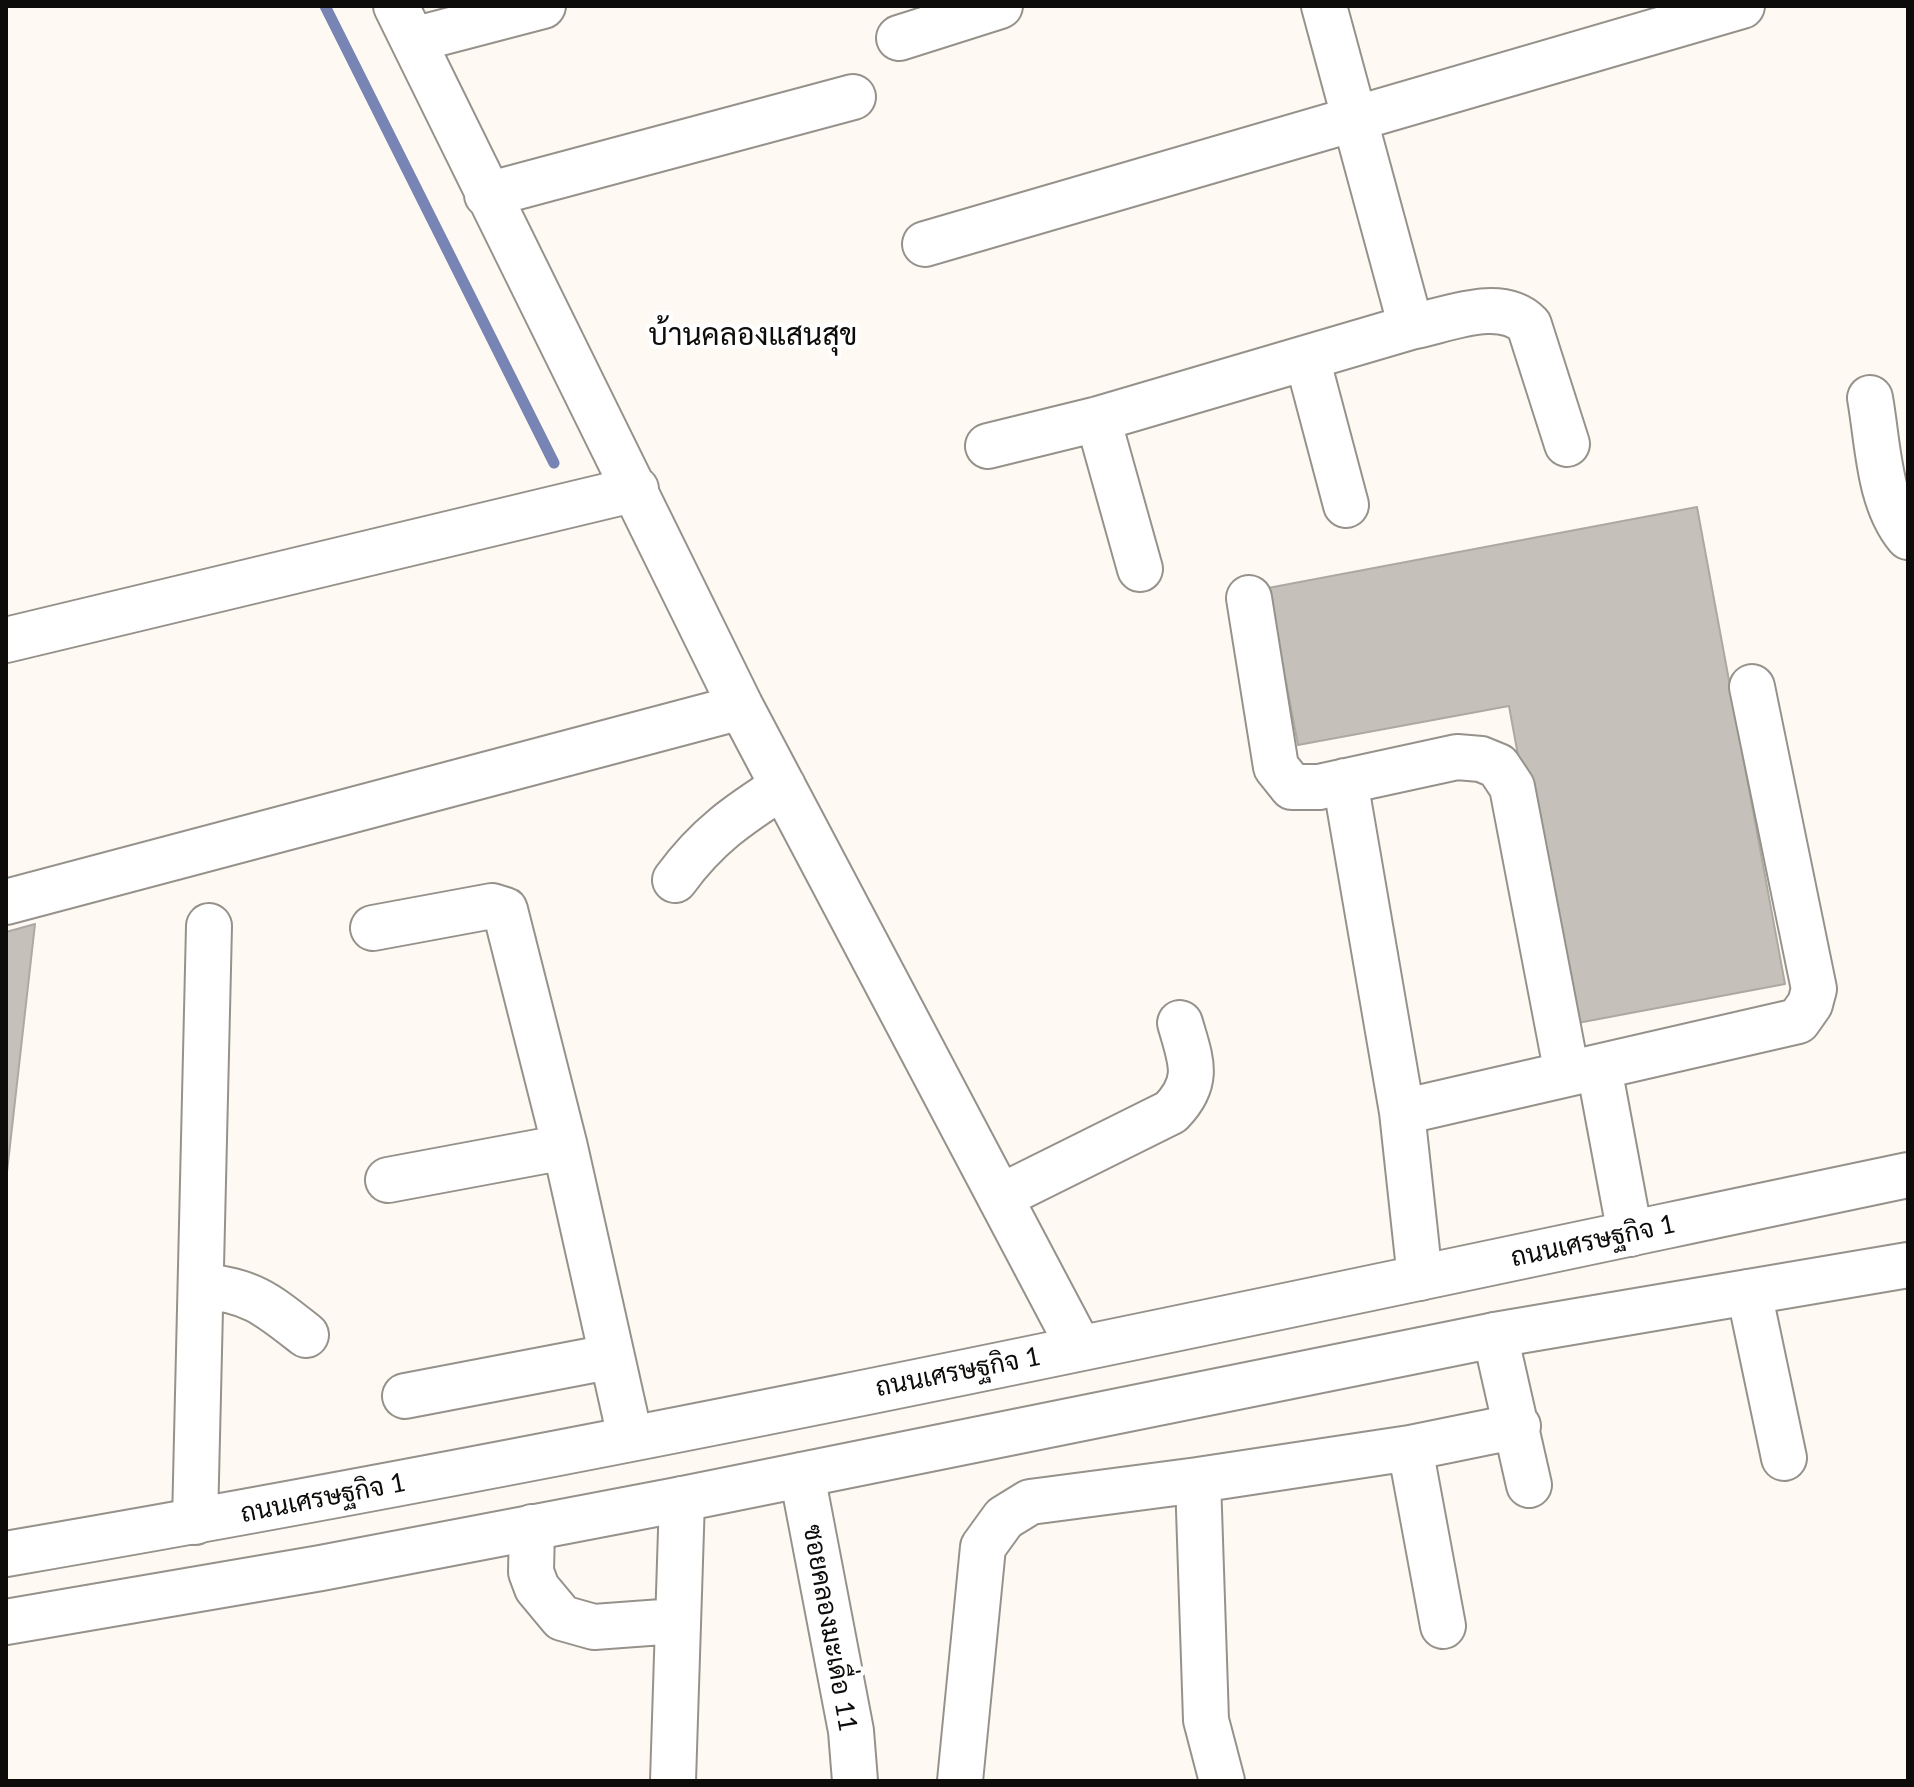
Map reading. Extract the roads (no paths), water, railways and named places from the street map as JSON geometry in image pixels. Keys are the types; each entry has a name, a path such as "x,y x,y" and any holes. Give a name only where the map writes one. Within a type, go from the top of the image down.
{"street":[{"path":"543,6 405,23 741,707 1002,1196 1079,1347"},
{"path":"899,38 1000,6"},
{"path":"1324,6 1411,327"},
{"path":"925,244 1742,6"},
{"path":"487,195 853,97"},
{"path":"988,446 1098,419 1411,327 1498,309 1517,313 1529,325 1567,444"},
{"path":"1307,358 1346,505"},
{"path":"1870,398 1888,498 1897,523 1908,537"},
{"path":"1098,419 1140,569"},
{"path":"6,640 636,489"},
{"path":"1249,598 1276,767 1292,787 1345,781 1457,757 1481,759 1498,766 1512,787 1583,1071 1630,1234"},
{"path":"1402,1112 1798,1021 1810,1004 1814,989 1752,687"},
{"path":"6,902 741,707"},
{"path":"1345,781 1402,1112 1420,1278"},
{"path":"675,880 696,851 720,827 783,786"},
{"path":"373,928 492,906 505,910 565,1147 609,1357 630,1437"},
{"path":"195,1522 209,926"},
{"path":"1002,1196 1171,1112 1183,1100 1193,1080 1180,1023"},
{"path":"388,1180 565,1147"},
{"name":"ถนนเศรษฐกิจ 1","path":"6,1554 252,1512 630,1437 1420,1278 1908,1175"},
{"path":"6,1622 266,1578 682,1499 1495,1335 1908,1265"},
{"path":"201,1286 230,1288 263,1301 306,1335"},
{"path":"1749,1292 1784,1458"},
{"path":"1495,1335 1529,1485"},
{"path":"405,1396 609,1357"},
{"path":"960,1781 983,1547 1004,1518 1030,1502 1410,1448 1518,1426"},
{"path":"1410,1448 1443,1626"},
{"name":"ซอยคลองมะเดื่อ 11","path":"802,1475 851,1731 855,1781"},
{"path":"1198,1480 1206,1720 1222,1781"},
{"path":"673,1781 682,1499"},
{"path":"252,1512 266,1578"},
{"path":"532,1527 531,1572 537,1588 562,1618 594,1627 676,1621"}],"waterway":[{"path":"325,6 554,463"}],"district":[{"name":"บ้านคลองแสนสุข","path":"753,335"}]}
